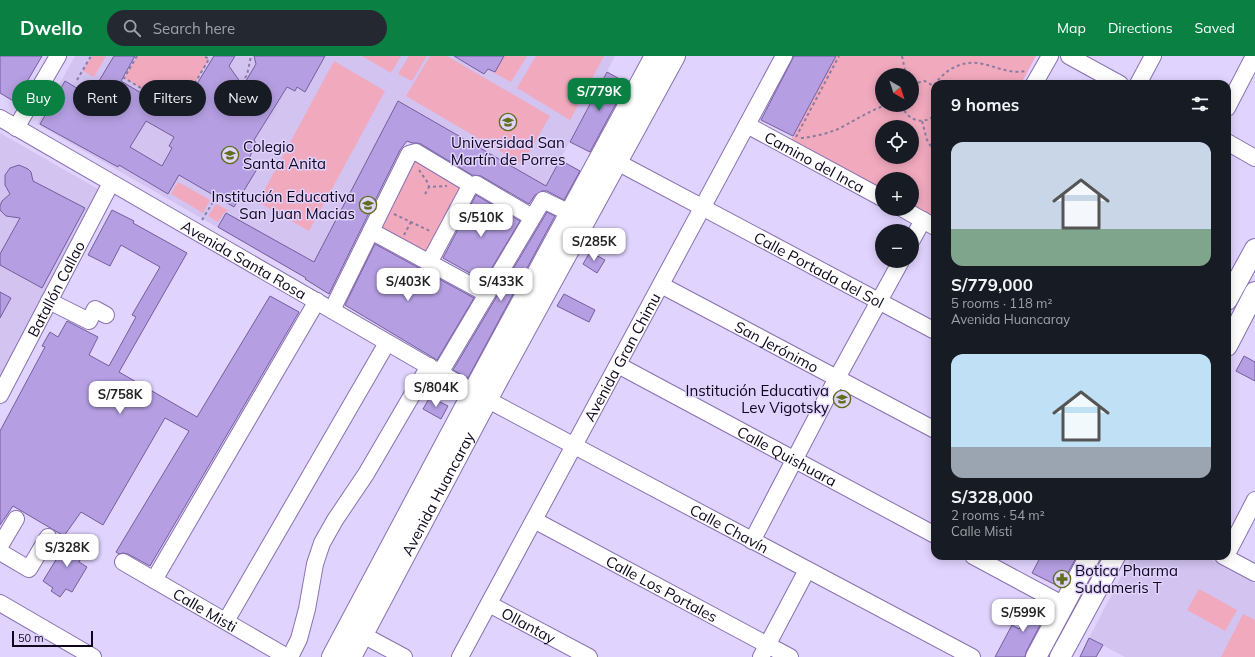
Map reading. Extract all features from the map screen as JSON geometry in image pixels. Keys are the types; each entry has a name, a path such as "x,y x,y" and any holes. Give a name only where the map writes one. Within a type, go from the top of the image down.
{"main road":[{"name":"Avenida Huancaray","path":"354,656 570,213 655,56"},
{"name":"Avenida Huancaray","path":"332,657 480,396 617,162 675,56"},
{"path":"1231,293 1255,249"},
{"path":"1231,338 1255,292"},
{"path":"1036,657 1088,560"},
{"path":"1060,657 1114,560"}],"street":[{"path":"16,128 58,56"},
{"name":"Avenida Gran Chimu","path":"460,657 784,56"},
{"path":"1030,77 1050,56"},
{"path":"1068,56 1113,80"},
{"path":"1140,80 1153,56"},
{"path":"1231,100 1254,56"},
{"name":"Avenida Santa Rosa","path":"0,118 480,396"},
{"name":"Camino del Inca","path":"747,125 875,194"},
{"path":"1231,144 1255,158"},
{"path":"332,310 409,154 416,152 466,182 469,186"},
{"name":"Calle Portada del Sol","path":"617,162 931,329"},
{"name":"Batallón Callao","path":"0,395 111,182"},
{"path":"469,186 476,184 532,217"},
{"path":"429,263 469,186"},
{"path":"288,657 299,639 307,609 315,564 322,543 335,520 487,294 543,200 570,213"},
{"path":"916,216 929,223 919,233"},
{"path":"371,231 487,294"},
{"path":"752,541 897,268"},
{"name":"San Jerónimo","path":"661,285 931,428"},
{"path":"49,301 89,321 95,309 106,315"},
{"path":"154,580 317,301"},
{"path":"226,621 387,342"},
{"name":"Calle Quishuara","path":"618,365 931,534"},
{"name":"Calle Chavín","path":"480,396 972,657"},
{"path":"1231,545 1255,500"},
{"path":"0,546 16,519"},
{"name":"Calle Los Portales","path":"534,520 764,651 790,657"},
{"path":"0,552 29,569 48,537"},
{"path":"1231,559 1255,573"},
{"path":"980,560 1064,605"},
{"name":"Calle Misti","path":"123,562 288,657"},
{"path":"764,651 807,570"},
{"path":"0,603 74,652 93,657"},
{"name":"Ollantay","path":"489,604 589,657"},
{"path":"363,635 404,657"}],"path":[{"path":"77,80 91,56"},
{"path":"137,56 124,78 179,110 209,59 204,56"},
{"path":"243,80 252,56"},
{"path":"798,142 796,136 839,56"},
{"path":"902,56 905,68"},
{"path":"938,80 940,76 947,71 963,63 973,62 1006,71 1018,72 1030,77"},
{"path":"919,82 925,81 931,84"},
{"path":"796,139 808,138 837,130 862,115 875,110"},
{"path":"906,112 908,116 917,120 922,121 931,118"},
{"path":"922,121 927,140 931,146"},
{"path":"417,167 428,183 429,187"},
{"path":"429,187 449,186"},
{"path":"425,194 429,187"},
{"path":"201,221 216,197"},
{"path":"388,211 434,234"},
{"path":"403,237 411,222"}],"shaded area":[{"name":"Colegio Santa Anita","path":"75,56 615,56 546,186 398,101 306,278 37,124 41,116 65,116 65,80 62,80"},
{"path":"92,56 106,56 94,77 83,71"},
{"path":"137,56 204,56 209,59 197,80 139,80 139,87 131,82 131,80 124,78"},
{"path":"362,56 401,56 391,73"},
{"path":"409,56 427,56 412,81 398,74"},
{"path":"430,56 447,56 550,116 522,164 406,96"},
{"path":"504,56 527,56 511,82 494,73"},
{"path":"536,56 604,56 570,120 517,88"},
{"path":"836,56 1036,56 1023,80 931,80 931,216 919,209 919,172 875,172 875,185 791,140"},
{"path":"334,61 385,91 309,231 258,202"},
{"path":"0,133 98,189 0,379"},
{"path":"418,159 461,187 461,192 428,253 377,227 409,160"},
{"path":"178,182 210,200 203,213 171,194"},
{"path":"216,204 228,210 218,222 208,216"},
{"path":"1099,560 1105,560 1053,657 1046,657"},
{"path":"1130,560 1212,560 1255,583 1255,657 1125,657 1089,638"},
{"path":"1199,589 1237,610 1225,631 1187,610"},
{"path":"1243,614 1255,620 1255,657 1221,657"}],"building":[{"path":"0,56 42,56 28,80 12,80 12,100 0,93"},
{"path":"114,56 135,56 122,80 100,80"},
{"path":"214,56 235,56 229,66 239,80 214,80 214,116 269,116 254,140 256,143 247,163 257,169 234,207 179,175 168,194 119,165 118,167 40,124 45,116 65,116 65,81 73,86 73,116 131,116 131,87 139,92 139,116 206,116 206,80 199,80","holes":["146,121 174,137 169,146 172,148 162,166 130,147"]},
{"path":"254,56 325,56 305,92 297,87 295,91 287,87 272,111 272,80 247,80 256,64"},
{"path":"454,56 504,56 495,72 488,69 484,74"},
{"path":"794,56 836,56 793,136 761,120"},
{"path":"607,72 627,83 590,152 570,142"},
{"path":"398,101 546,186 560,160 580,171 564,200 547,191 542,191 535,195 529,204 481,176 472,175 421,144 407,141 400,150 329,294 305,279 306,278 218,227 226,213 314,262"},
{"path":"19,165 31,172 33,181 85,208 42,288 0,265 0,254 20,218 6,216 0,210 2,201 10,194 5,185 5,175 10,168"},
{"path":"476,195 520,221 484,281 443,258"},
{"path":"112,210 134,221 133,223 187,253 119,372 197,417 270,296 299,312 150,566 128,554 119,554 116,552 189,431 165,418 103,525 81,512 64,536 13,506 0,525 0,431 45,347 42,346 50,332 58,337 67,321 98,337 89,355 109,366 136,317 132,315 160,267 121,245 110,266 88,255"},
{"path":"547,212 555,216 468,378 453,370"},
{"path":"375,244 474,298 437,360 345,305"},
{"path":"590,252 605,260 597,273 583,264"},
{"path":"0,292 11,298 0,318"},
{"path":"564,294 595,310 589,322 557,306"},
{"path":"1244,356 1255,362 1255,381 1236,371"},
{"path":"430,397 448,406 441,419 423,409"},
{"path":"70,537 87,548 79,562 87,567 72,592 66,589 60,597 51,591 53,588 43,581"},
{"path":"1039,560 1075,560 1060,587 1032,573"},
{"path":"1034,600 1048,607 1048,610 1026,652 1025,657 995,657 1012,625 1019,629"},
{"path":"1089,638 1103,645 1096,657 1080,657"}],"place":[{"name":"Universidad San Martín de Porres","path":"508,122"},
{"name":"Colegio Santa Anita","path":"230,155"},
{"name":"Institución Educativa San Juan Macias","path":"368,205"},
{"name":"Institución Educativa Lev Vigotsky","path":"842,399"},
{"name":"Botica Pharma Sudameris T","path":"1062,579"}]}
